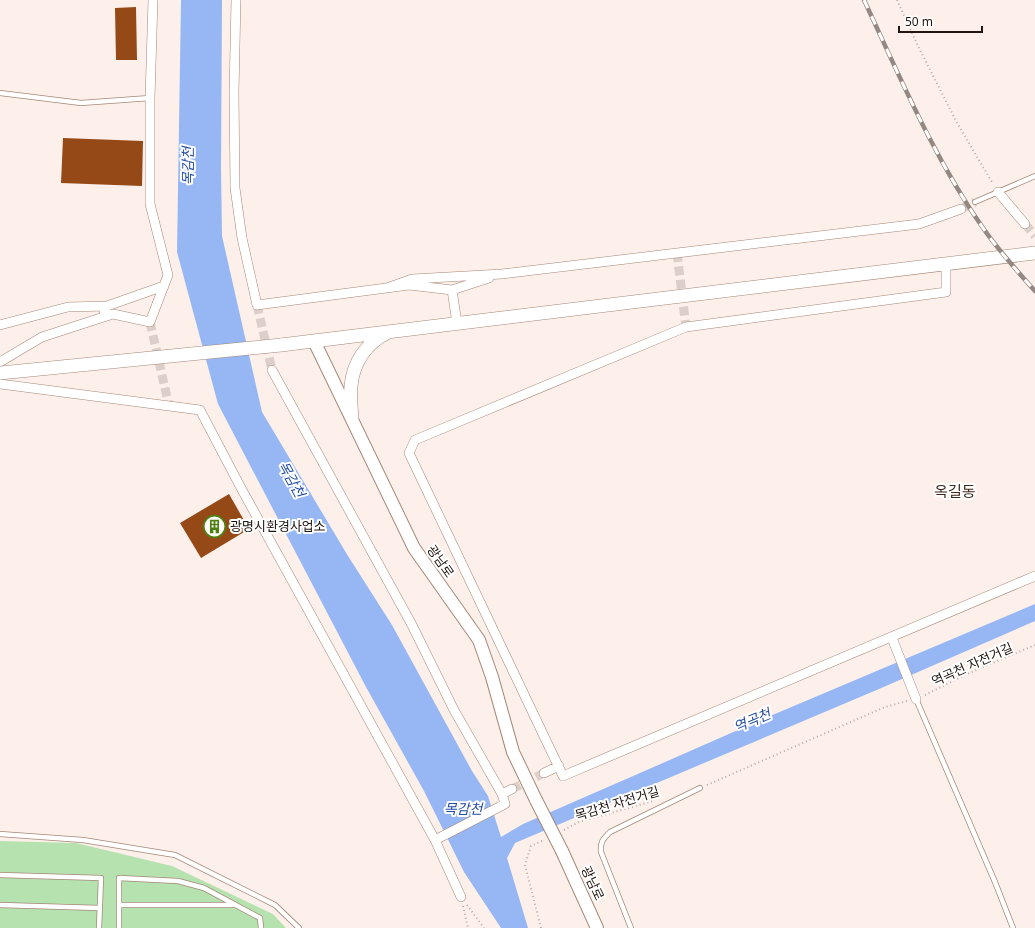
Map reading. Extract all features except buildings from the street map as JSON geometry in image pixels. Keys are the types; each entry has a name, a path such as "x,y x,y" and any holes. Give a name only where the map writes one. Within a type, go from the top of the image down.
{"main road":[{"path":"0,373 314,341 393,330 946,265 1035,253"},
{"path":"352,417 351,385 358,362 370,343 393,330"}],"street":[{"path":"0,362 42,337 113,314 150,322 168,275 150,204 150,98 153,0"},
{"path":"236,0 234,93 235,188 242,238 257,305 409,285 452,290 502,274"},
{"path":"998,192 1025,224"},
{"path":"387,288 412,279 502,274 919,224 960,209"},
{"path":"946,265 946,292 686,327 415,440 409,453 563,776 892,638 1035,576"},
{"path":"0,325 68,307 107,306 164,286"},
{"path":"452,290 458,323"},
{"path":"98,319 107,306"},
{"name":"광남로","path":"314,341 414,548 479,640 492,677 513,752 598,928"},
{"path":"272,370 412,626 454,710 502,794 505,804 435,840"},
{"path":"0,384 200,410 241,488 435,840 461,897"},
{"path":"892,638 916,699"},
{"path":"544,773 559,766"},
{"path":"502,794 512,789"}],"lane":[{"path":"0,93 81,103 150,98"},
{"path":"975,202 1035,176"},
{"path":"916,699 995,882 1013,928"},
{"path":"631,928 601,852 600,846 602,839 610,832 700,788"},
{"path":"0,834 83,840 175,855 275,905 300,928"},
{"path":"0,876 101,878 99,928"},
{"path":"119,928 119,878 178,881 204,888 260,918 261,928"},
{"path":"0,905 100,908"},
{"path":"119,905 237,905"}],"path":[{"path":"897,0 921,52 956,121 998,192"},
{"name":"역곡천 자전거길","path":"700,788 886,707 916,699 968,674 1035,645"},
{"name":"목감천 자전거길","path":"558,833 579,822 654,801"},
{"path":"541,928 525,865 531,846 545,840"},
{"path":"461,897 468,928"},
{"path":"461,897 484,928"}],"green space":[{"path":"0,841 76,843 172,866 273,914 286,928 0,928"}],"water":[{"name":"목감천","path":"181,0 222,0 222,236 262,412 348,556 392,625 472,771 488,796 501,837 523,824 763,719 1035,604 1035,621 879,689 515,843 507,858 528,928 501,928 464,872 424,791 366,687 218,404 177,252"}],"tunnel":[{"path":"961,209 975,202"},
{"path":"1025,224 1035,236"},
{"path":"677,253 686,327"},
{"path":"257,305 272,370"},
{"path":"150,322 169,406"},
{"path":"512,789 544,773"}],"railway":[{"path":"864,0 919,117 949,174 989,236 1008,261 1035,291"}],"place":[{"name":"광명시환경사업소","path":"215,526"}],"district":[{"name":"옥길동","path":"955,491"}],"water label":[{"name":"역곡천","path":"752,720"}]}
